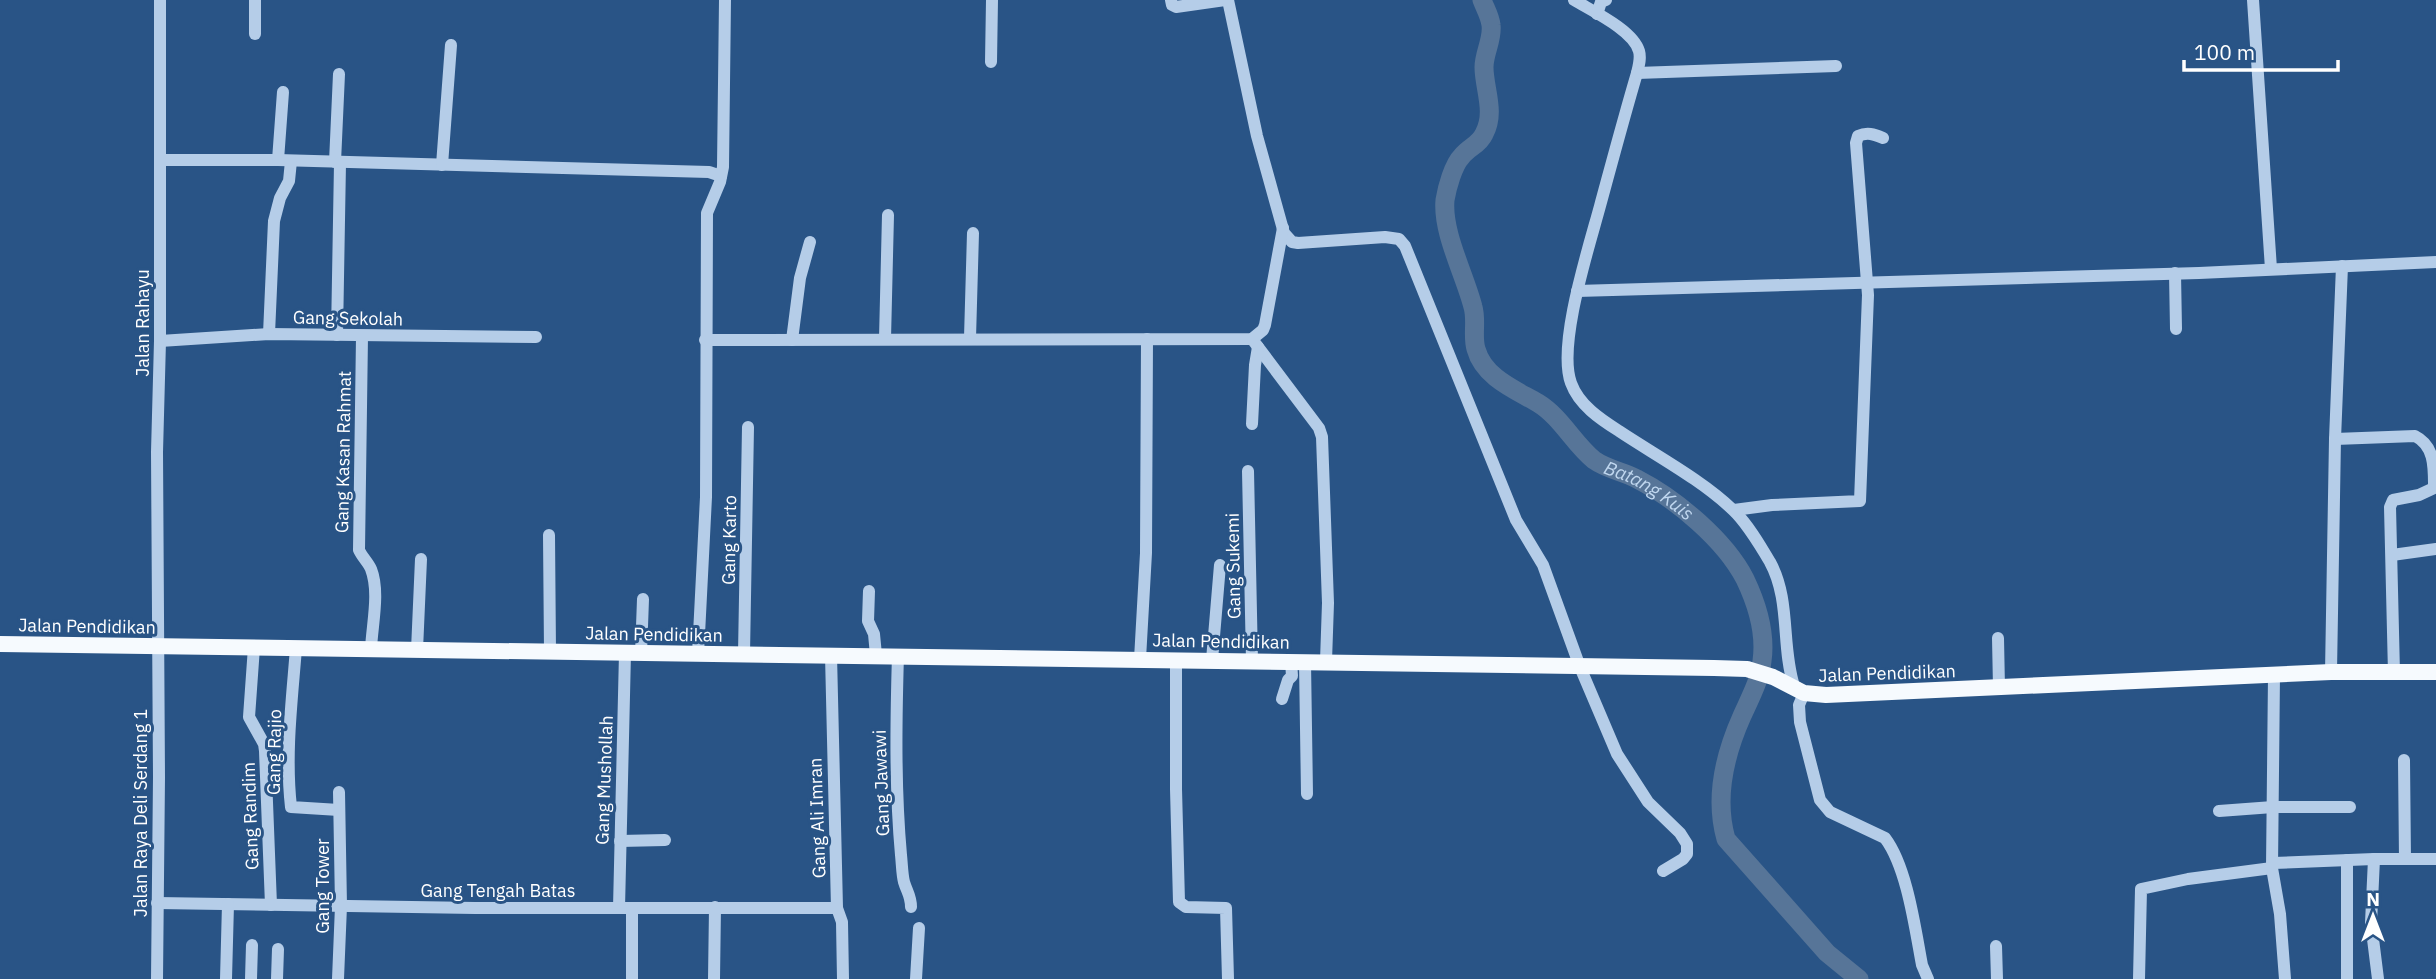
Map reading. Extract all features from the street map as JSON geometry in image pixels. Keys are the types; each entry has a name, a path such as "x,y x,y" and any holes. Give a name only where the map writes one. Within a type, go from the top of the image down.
{"main road":[{"name":"Jalan Pendidikan","path":"10,644 1212,660 1252,661 1299,668 1326,661 1747,669 1773,677 1799,690 1826,695 2331,672 2436,672"}],"street":[{"name":"Jalan Rahayu","path":"159,647 157,452 160,341 160,0"},
{"path":"254,34 255,0"},
{"path":"698,654 706,497 707,213 721,176 725,0"},
{"path":"991,62 992,0"},
{"path":"1171,0 1176,7 1226,0 1257,136 1288,239 1298,243 1385,237 1399,239 1405,246 1516,520 1542,565 1580,667 1624,767 1648,802 1680,833 1687,844 1687,854 1683,859 1663,872"},
{"path":"1574,0 1622,29 1637,46 1640,54 1577,290 1570,333 1571,383 1579,399 1617,430 1679,468 1734,510 1763,551 1778,580 1783,602 1787,655 1799,690 1800,722 1819,800 1830,812 1885,838 1889,844 1899,865 1922,965 1928,979"},
{"path":"1597,14 1601,2 1606,0"},
{"path":"2253,0 2271,269"},
{"path":"442,165 451,45"},
{"path":"1637,73 1836,66"},
{"path":"337,335 339,74"},
{"path":"269,334 274,220 280,198 289,181 285,160 283,92"},
{"path":"1734,510 1752,506 1860,501 1868,284 1856,143 1858,136 1864,133 1882,138"},
{"path":"160,160 285,160 709,172 721,176"},
{"path":"886,339 888,215"},
{"path":"1252,424 1257,338 1283,228"},
{"path":"970,338 973,233"},
{"path":"792,340 800,278 810,242"},
{"path":"1577,290 1868,284 2436,262"},
{"path":"2331,672 2335,439 2342,266"},
{"path":"2175,273 2176,329"},
{"name":"Gang Sekolah","path":"160,341 269,334 536,337"},
{"name":"Gang Kasan Rahmat","path":"362,336 359,550 370,565 373,575 371,649"},
{"path":"705,340 1257,338"},
{"path":"1257,338 1319,428 1322,437 1328,603 1326,661"},
{"path":"1140,659 1146,553 1147,339"},
{"name":"Gang Karto","path":"744,654 748,427"},
{"path":"2335,439 2415,436 2424,440 2431,454 2434,488 2420,495 2393,500 2390,507 2394,673"},
{"name":"Gang Sukemi","path":"1248,471 1252,661"},
{"path":"549,535 550,652"},
{"path":"2392,555 2436,549"},
{"path":"416,650 421,559"},
{"path":"1212,660 1220,565"},
{"path":"869,591 868,621 874,634 876,655"},
{"name":"Gang Mushollah","path":"632,979 620,841 633,654 643,599"},
{"path":"1998,638 1999,688"},
{"name":"Jalan Raya Deli Serdang 1","path":"157,979 159,647"},
{"name":"Gang Randim","path":"254,647 249,717 265,751 271,905"},
{"name":"Gang Rajio","path":"296,648 290,716 291,807 339,810"},
{"name":"Gang Ali Imran","path":"831,655 837,908 842,922 843,979"},
{"name":"Gang Jawawi","path":"898,655 895,759 901,857 904,884 909,890 911,907"},
{"path":"1176,660 1179,902 1186,907 1226,908 1228,979"},
{"path":"1282,699 1288,680 1299,668"},
{"path":"1299,668 1307,794"},
{"path":"2274,675 2272,865 2280,914 2285,979"},
{"path":"2404,760 2405,859"},
{"name":"Gang Tower","path":"338,979 341,906 339,792"},
{"path":"2218,811 2273,807 2350,807"},
{"path":"620,841 665,840"},
{"path":"2374,859 2371,923 2378,979"},
{"path":"2139,979 2141,889 2272,865 2374,859 2436,859"},
{"path":"2347,860 2347,979"},
{"name":"Gang Tengah Batas","path":"158,903 837,908"},
{"path":"226,979 228,904"},
{"path":"714,979 715,906"},
{"path":"916,979 919,928"},
{"path":"251,979 252,945"},
{"path":"1996,946 1997,979"},
{"path":"276,979 278,949"}],"waterway":[{"name":"Batang Kuis","path":"1482,0 1491,25 1484,67 1489,117 1482,138 1456,165 1445,200 1450,240 1474,312 1476,349 1480,359 1493,375 1546,409 1594,460 1637,479 1668,498 1712,535 1736,564 1757,609 1763,650 1759,675 1736,730 1723,776 1721,807 1726,839 1827,953 1859,979"}]}
